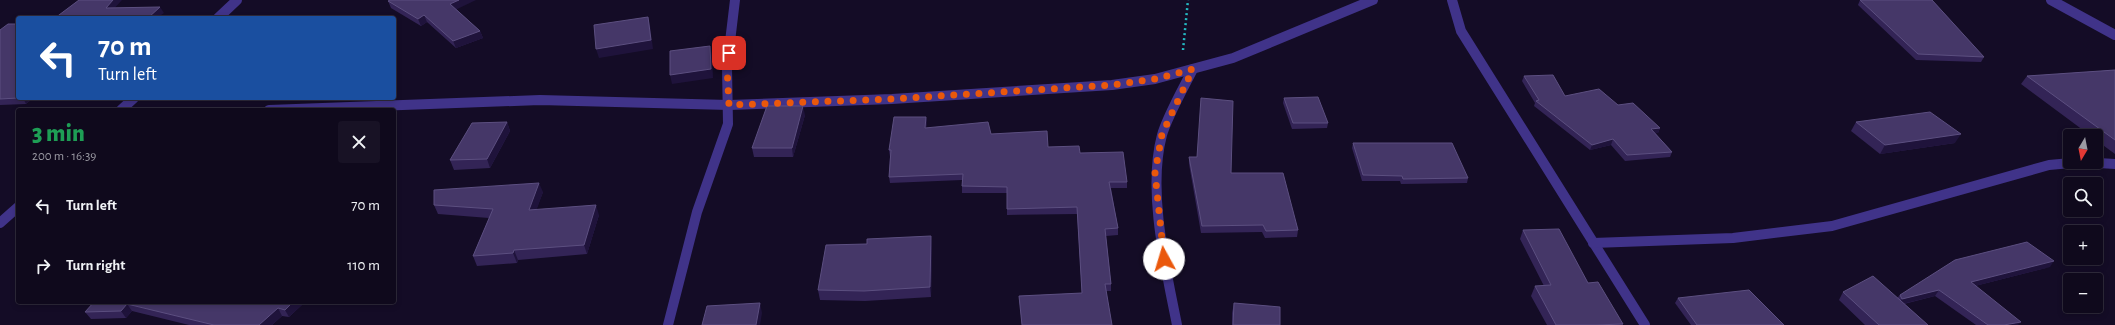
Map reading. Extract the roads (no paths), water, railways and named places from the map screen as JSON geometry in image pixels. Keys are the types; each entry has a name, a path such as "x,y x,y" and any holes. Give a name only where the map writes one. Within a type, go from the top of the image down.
{"street":[{"path":"220,16 237,0"},
{"path":"668,325 697,212 728,124 729,105 727,67 735,0"},
{"path":"323,108 540,100 729,105 892,99 1088,87 1155,79 1233,58 1373,0"},
{"path":"1452,0 1461,31 1645,325"},
{"path":"2051,0 2115,35"},
{"path":"1177,325 1164,259 1155,173 1162,134 1193,69"},
{"path":"123,108 132,100"},
{"path":"1593,243 1733,238 1832,226 2048,165 2082,162 2115,164"},
{"path":"0,223 16,209"}]}
